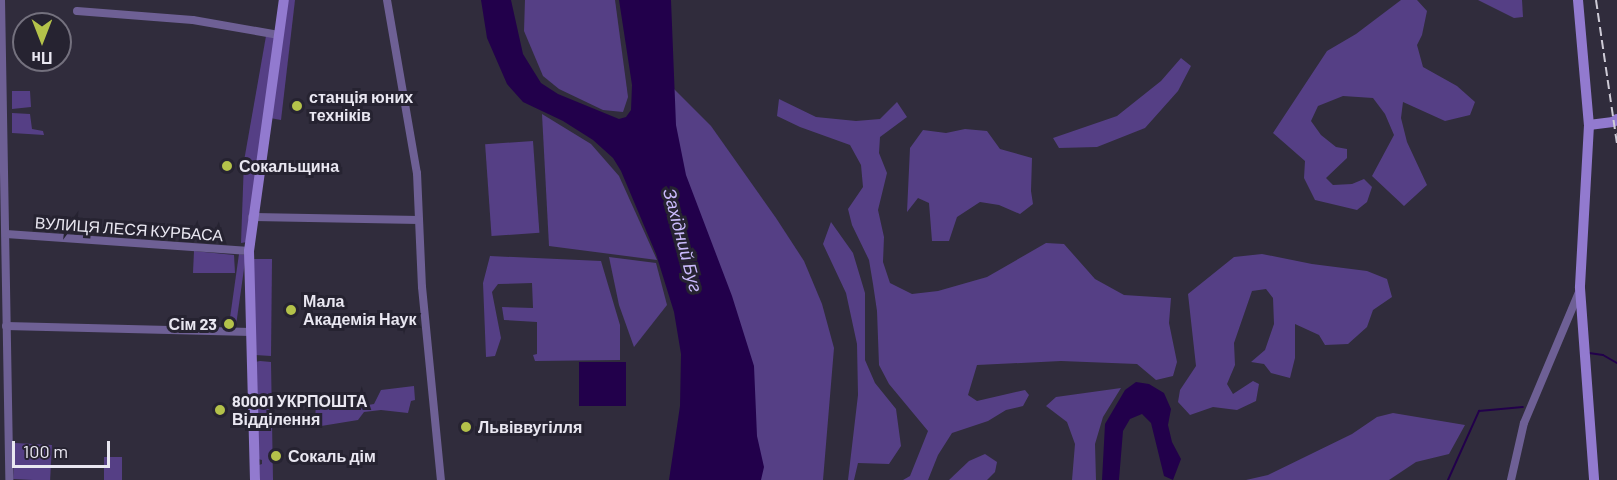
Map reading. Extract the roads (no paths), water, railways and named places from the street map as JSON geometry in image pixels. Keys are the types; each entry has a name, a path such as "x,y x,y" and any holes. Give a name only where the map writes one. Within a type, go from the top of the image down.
{"street":[{"path":"1,0 2,183 6,234 9,480"},
{"path":"255,480 249,251 284,0"},
{"path":"387,0 417,173 422,287 441,480"},
{"path":"1578,0 1589,125 1580,288 1594,480"},
{"path":"78,11 193,20 279,35"},
{"path":"1589,125 1613,122 1617,119"},
{"path":"252,217 419,220"},
{"name":"ВУЛИЦЯ ЛЕСЯ КУРБАСА","path":"6,234 249,251"},
{"path":"1511,480 1524,423 1580,288"},
{"path":"6,326 251,332"}],"water":[{"name":"Західний Буг","path":"481,0 511,0 523,54 541,83 558,94 619,119 626,117 631,110 632,85 619,0 671,0 676,125 686,175 732,296 754,366 757,436 764,467 761,480 669,480 680,406 681,354 674,312 656,254 621,171 613,158 593,140 563,121 523,102 507,84 487,38"},
{"path":"579,362 626,362 626,406 579,406"},
{"path":"1136,382 1149,384 1164,393 1171,409 1168,425 1172,442 1181,459 1173,480 1164,476 1151,423 1142,414 1130,419 1123,431 1119,480 1102,480 1105,424 1125,390"}],"waterway":[{"path":"1589,353 1603,355 1617,363"},
{"path":"1448,480 1479,411 1523,407"}],"railway":[{"path":"1596,0 1617,144"}],"place":[{"name":"станція юних техніків","path":"297,106"},
{"name":"Сокальщина","path":"227,166"},
{"name":"Мала Академія Наук","path":"291,310"},
{"name":"Сім 23","path":"229,324"},
{"name":"80001 УКРПОШТА Відділення","path":"220,410"},
{"name":"Львіввугілля","path":"466,427"},
{"name":"Сокаль дім","path":"276,456"}]}
